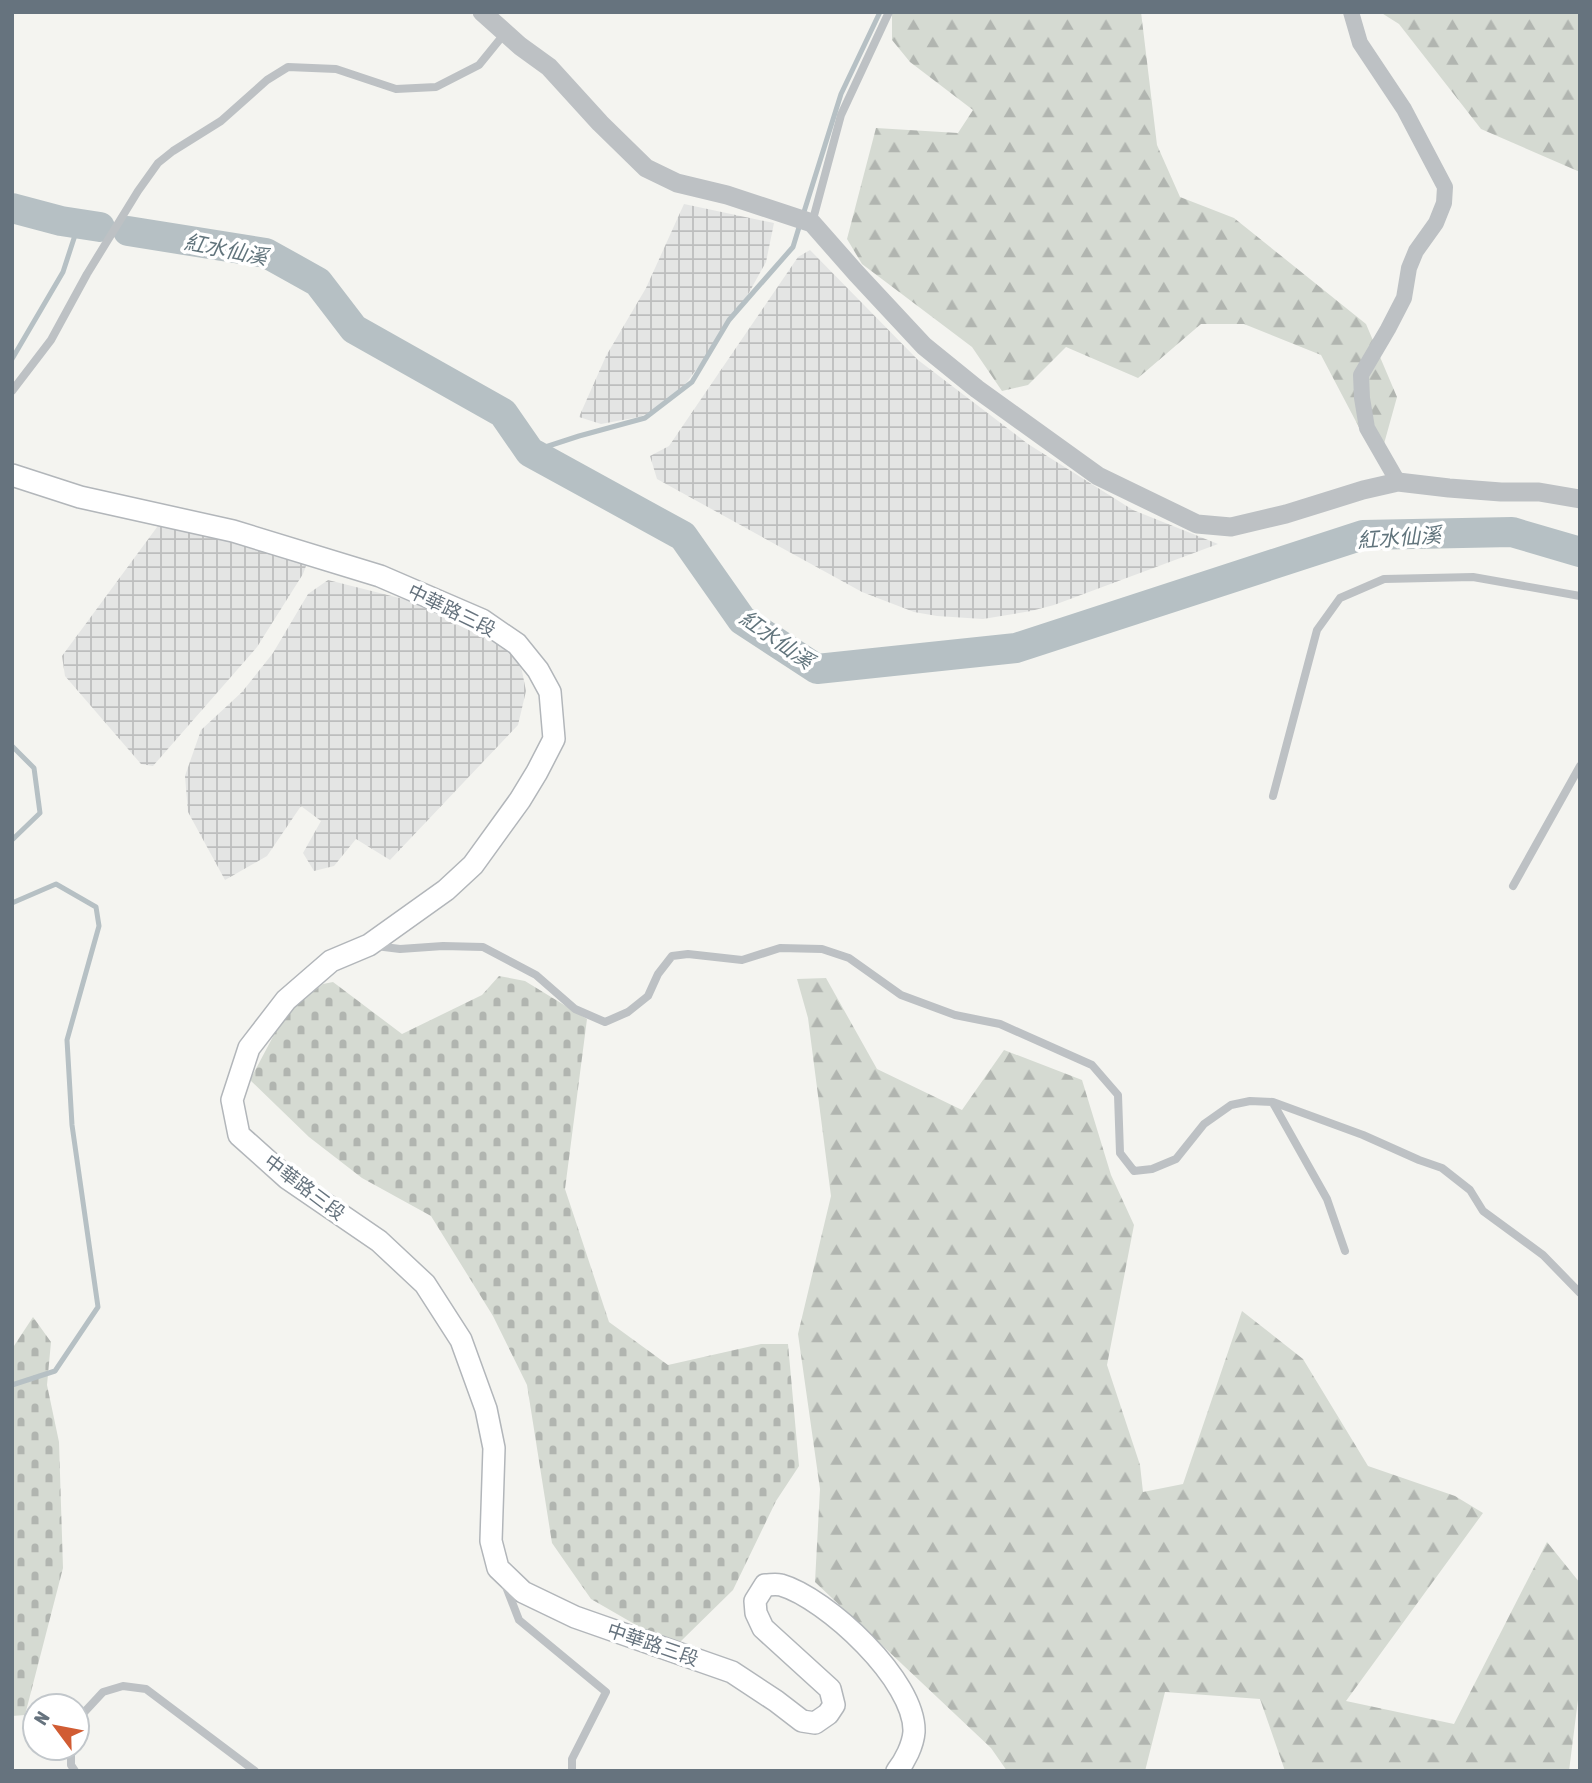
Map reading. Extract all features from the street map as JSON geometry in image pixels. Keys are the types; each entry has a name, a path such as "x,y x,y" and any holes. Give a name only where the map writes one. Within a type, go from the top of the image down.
{"main road":[{"name":"中華路三段","path":"12,475 80,497 233,531 380,576 482,620 517,644 538,670 550,692 554,739 520,800 473,865 446,890 369,945 331,961 286,1000 249,1048 232,1100 239,1135 287,1178 379,1241 425,1284 461,1340 486,1409 494,1448 491,1541 498,1568 523,1592 575,1617 732,1672 802,1721 815,1723 828,1714 834,1705 830,1689 763,1628 756,1613 755,1601 765,1585 778,1584 797,1591 831,1613 859,1637 890,1672 911,1710 914,1732 905,1760 897,1771"}],"street":[{"path":"482,12 549,67 646,168 677,183 727,195 812,222 924,346 977,389 1098,476 1197,524 1231,527 1398,482 1502,492 1539,492 1580,499"},
{"path":"1351,12 1360,43 1404,109 1445,187 1444,203 1436,223 1416,251 1409,268 1404,298 1361,375 1367,428 1398,482"}],"lane":[{"path":"812,222 841,115 888,12"},
{"path":"12,391 51,340 87,274 158,163 220,121 267,80 288,67 336,69 396,89 436,87 480,65 505,33"},
{"path":"1273,796 1317,631 1339,598 1384,579 1473,577 1580,596"},
{"path":"1513,886 1580,766"},
{"path":"369,945 400,949 484,947 536,975 575,1009 605,1022 628,1012 648,996 658,974 672,956 688,954 742,960 780,948 822,949 849,958 901,995 955,1014 1000,1024 1092,1065 1118,1095 1120,1153 1134,1171 1152,1169 1176,1159 1204,1124 1231,1105 1250,1101 1273,1102 1442,1168 1470,1191 1483,1211 1543,1255 1580,1293"},
{"path":"1273,1102 1327,1199 1345,1251"},
{"path":"498,1568 519,1620 606,1692 572,1759 572,1771"},
{"path":"91,1705 103,1692 123,1686 146,1689 255,1771"}],"shaded area":[{"path":"684,204 774,223 766,262 740,309 682,389 661,408 639,417 601,424 579,417 606,356 646,288"},
{"path":"810,250 918,360 1028,444 1133,510 1218,544 1054,605 1031,611 983,619 937,616 914,612 862,592 657,479 650,456 669,446 798,257"},
{"path":"163,519 309,558 303,574 257,647 153,766 141,764 65,676 62,656"},
{"path":"328,580 471,616 513,650 522,671 526,691 518,725 390,860 356,839 334,866 314,871 303,853 321,821 301,806 267,856 225,880 188,812 185,776 201,730 242,692 273,653 308,594"}],"green space":[{"path":"892,12 1141,12 1157,145 1180,197 1234,218 1366,324 1397,397 1382,451 1362,433 1321,355 1244,324 1201,324 1138,378 1066,347 1028,385 1002,391 972,347 862,264 847,239 876,128 958,133 973,110 910,62 892,40"},
{"path":"1380,12 1580,12 1580,172 1481,129 1399,24"},
{"path":"499,976 525,981 587,1019 565,1189 609,1322 668,1365 761,1344 788,1344 799,1466 776,1501 733,1590 680,1642 643,1629 591,1599 552,1543 527,1385 493,1316 431,1216 362,1178 309,1137 250,1080 285,1014 323,984 333,982 402,1034 482,995"},
{"path":"826,978 877,1069 962,1110 1004,1050 1082,1080 1111,1175 1134,1225 1107,1365 1140,1465 1143,1492 1183,1484 1242,1311 1303,1359 1368,1466 1455,1496 1483,1513 1346,1701 1454,1724 1547,1542 1580,1583 1580,1684 1569,1771 1285,1771 1260,1699 1165,1692 1145,1771 1007,1771 991,1748 815,1582 820,1489 798,1334 831,1196 808,1018 797,979"},
{"path":"33,1317 51,1342 47,1385 59,1442 63,1568 31,1692 21,1692 21,1715 12,1716 12,1349"}],"waterway":[{"path":"803,215 841,94 880,12"},
{"name":"紅水仙溪","path":"12,208 61,221 100,227"},
{"path":"12,359 63,272 79,223"},
{"path":"530,452 645,418 692,382 729,320 793,247 800,224"},
{"name":"紅水仙溪","path":"128,231 266,253 318,282 354,329 503,413 530,452 683,536 742,620 817,669 1016,648 1363,535 1512,532 1580,552"},
{"path":"12,746 34,768 40,813 12,840"},
{"path":"12,903 56,884 96,907 99,926 67,1040 72,1125 98,1307 55,1371 12,1385"}]}
